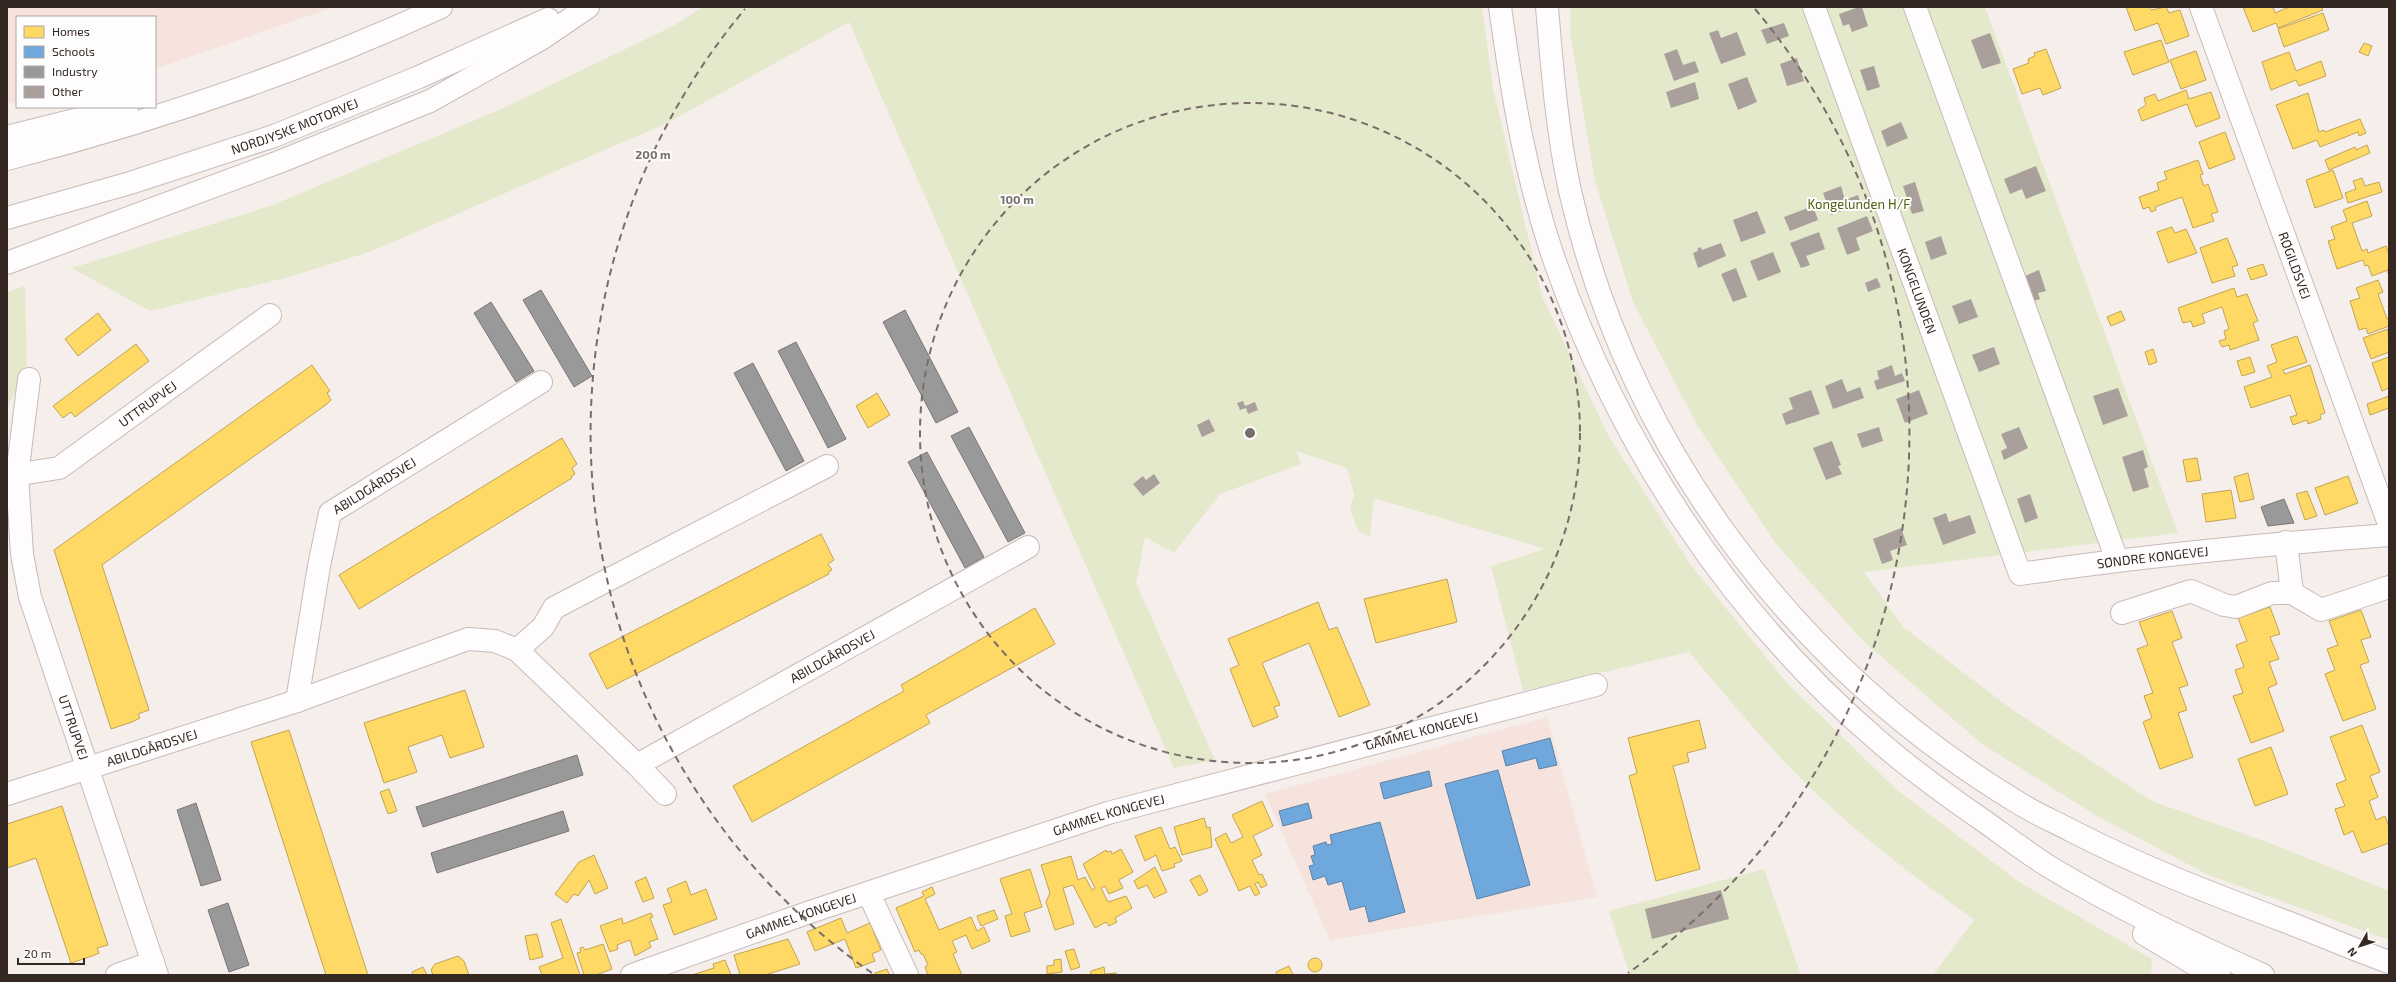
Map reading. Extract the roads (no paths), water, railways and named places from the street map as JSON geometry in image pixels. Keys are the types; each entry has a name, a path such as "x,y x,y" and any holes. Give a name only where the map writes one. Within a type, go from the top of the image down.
{"main road":[{"path":"7,159 175,109 312,61 441,7"},
{"name":"NORDJYSKE MOTORVEJ","path":"7,218 130,183 274,136 420,77 534,26 571,7"},
{"path":"7,263 279,162 430,101 541,38 588,7"},
{"path":"1500,7 1513,98 1531,180 1554,259 1590,351 1619,412 1660,485 1706,554 1758,619 1814,681 1874,738 1939,790 2047,865 2149,923 2263,975"},
{"path":"1547,7 1553,81 1570,190 1593,274 1624,355 1662,433 1706,507 1773,596 1815,643 1878,703 1946,756 2019,804 2184,884 2389,962"},
{"name":"KONGELUNDEN","path":"1814,7 2020,574"},
{"path":"1916,7 2117,560"},
{"name":"RØGILDSVEJ","path":"2202,7 2389,524"},
{"path":"156,100 312,61"},
{"path":"7,137 123,108"},
{"name":"UTTRUPVEJ","path":"12,475 58,468 270,315"},
{"name":"UTTRUPVEJ","path":"29,379 12,475 22,554 30,597 87,770 155,968"},
{"name":"ABILDGÅRDSVEJ","path":"297,701 319,566 330,513 541,382"},
{"path":"517,650 543,627 554,608 827,466"},
{"name":"SØNDRE KONGEVEJ","path":"2020,574 2117,560 2286,542 2389,534"},
{"path":"2286,542 2292,593"},
{"name":"ABILDGÅRDSVEJ","path":"637,765 1028,547"},
{"path":"2122,613 2191,591 2224,605 2236,607 2272,592 2292,593 2321,610 2389,587"},
{"name":"ABILDGÅRDSVEJ","path":"7,794 87,770 297,701 468,639 495,641 517,650 637,765 665,794"},
{"name":"GAMMEL KONGEVEJ","path":"632,975 810,912 869,894 1108,813 1596,685"},
{"path":"2047,865 2091,903 2196,965 2219,975"},
{"path":"869,894 907,975"},
{"path":"116,975 155,968"}],"park label":[{"name":"Kongelunden H/F","path":"1859,204"}]}
